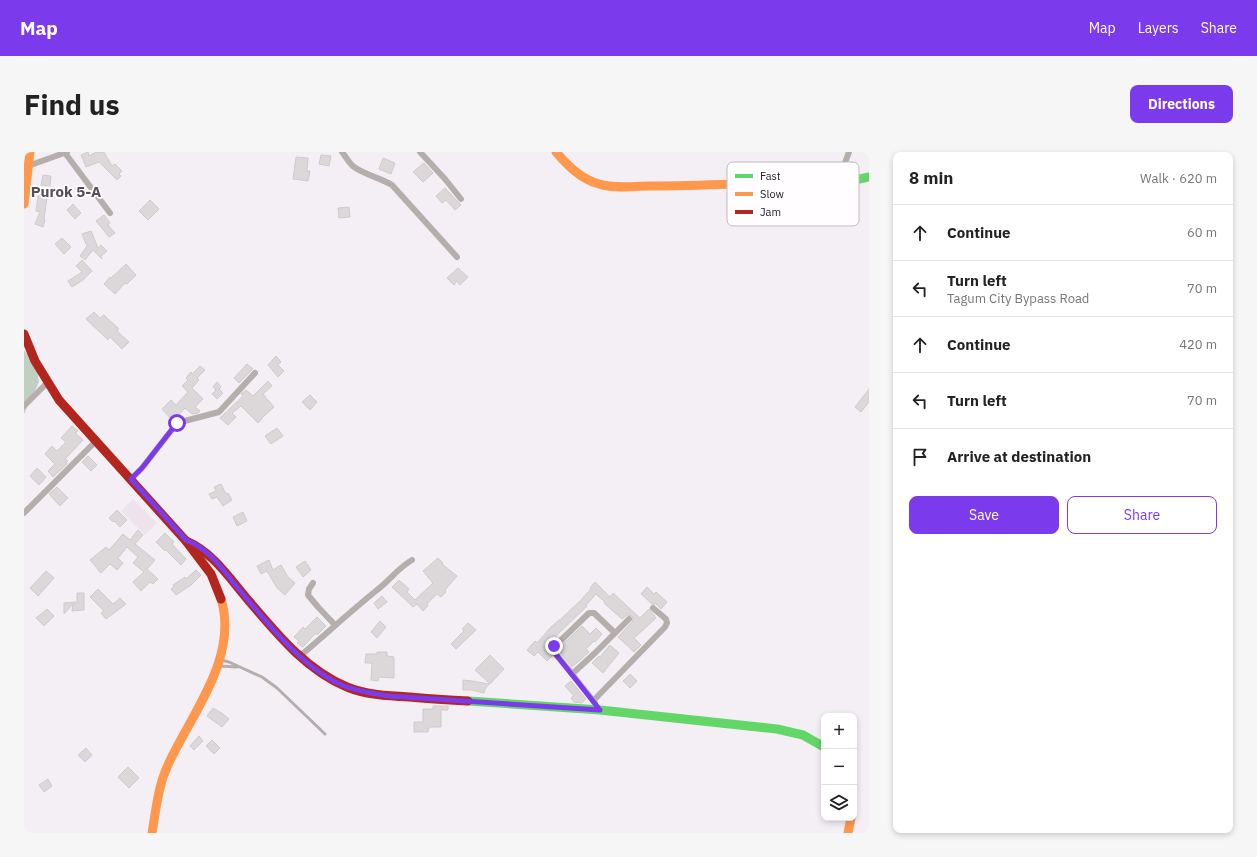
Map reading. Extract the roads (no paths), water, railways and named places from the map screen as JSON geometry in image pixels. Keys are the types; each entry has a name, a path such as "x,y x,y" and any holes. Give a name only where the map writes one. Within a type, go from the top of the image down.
{"street":[{"path":"24,204 30,152"},
{"path":"28,166 66,152 110,214"},
{"path":"342,152 355,167 392,185 457,257"},
{"path":"420,152 441,174 461,199"},
{"path":"556,152 571,169 582,177 594,183 605,186 727,185"},
{"path":"845,162 849,152"},
{"path":"859,179 869,177"},
{"path":"24,334 34,361 59,400 186,540 210,574 218,590 223,606 225,624 222,647 218,662 209,688 168,765 161,784 152,833"},
{"path":"131,479 142,468 177,423 219,412 255,373"},
{"path":"24,406 48,382"},
{"path":"24,513 96,441"},
{"path":"186,540 196,544 212,557 260,614 300,656 333,680 368,693 389,696 600,710 777,729 803,735 821,745"},
{"path":"300,656 335,624 378,590 401,567 412,560"},
{"path":"313,583 309,589 308,595 335,624"},
{"path":"593,701 665,627 667,623 666,619 653,608"},
{"path":"600,710 554,652 554,646 589,613 594,613 615,633"},
{"path":"572,674 629,619"},
{"path":"848,833 850,821"}],"lane":[{"path":"218,662 227,667 239,667"},
{"path":"218,662 229,662 262,677 277,688 326,734"}],"district":[{"name":"Purok 5-A","path":"66,192"}]}
